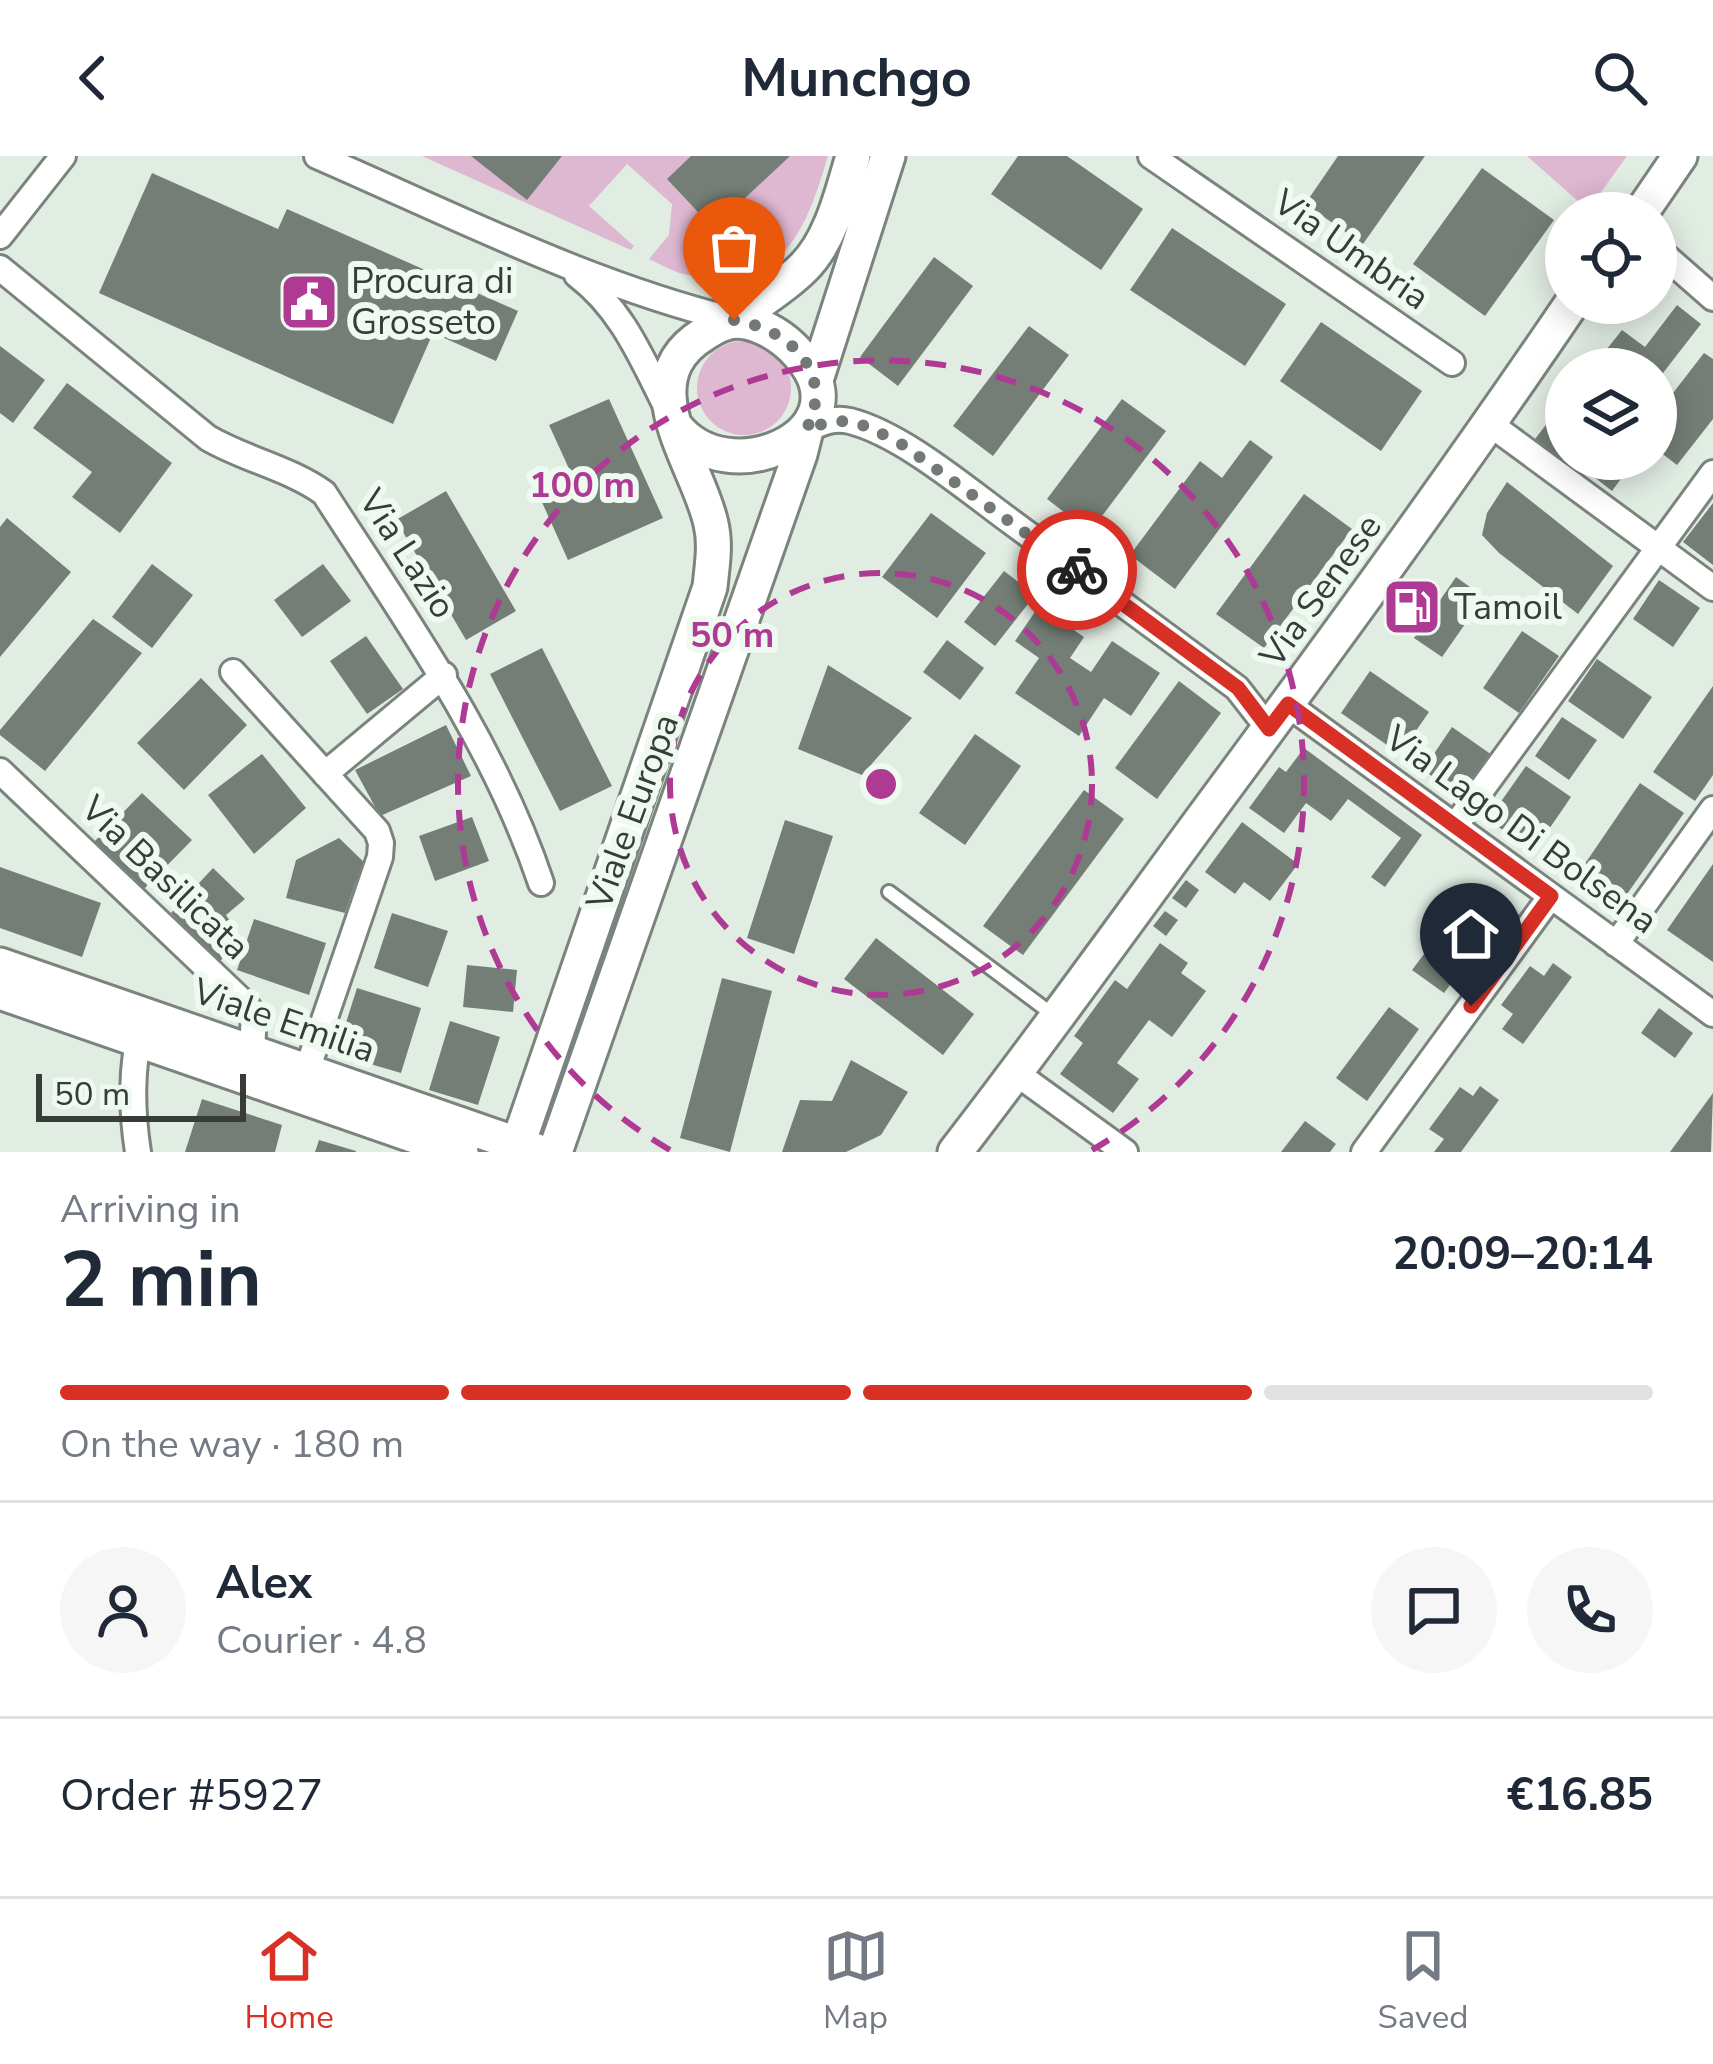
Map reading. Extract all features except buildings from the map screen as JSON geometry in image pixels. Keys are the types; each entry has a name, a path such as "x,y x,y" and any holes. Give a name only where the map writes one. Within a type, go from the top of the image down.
{"street":[{"path":"0,236 63,156"},
{"path":"317,156 561,262 664,301 767,328 805,362 816,380"},
{"path":"673,420 671,377 681,356 695,339 734,320 804,267 816,252 842,195 854,156"},
{"name":"Viale Europa","path":"555,1152 817,407 816,380 888,156"},
{"name":"Via Umbria","path":"1151,156 1452,363"},
{"path":"1632,192 1653,156"},
{"path":"1655,192 1680,156"},
{"path":"561,262 614,310 687,441 707,452 749,456 779,448 806,430"},
{"path":"1677,266 1713,298"},
{"name":"Via Lazio","path":"0,268 208,438 303,478 324,493 444,675 524,833 541,883"},
{"name":"Via Senese","path":"955,1152 1278,716 1557,324"},
{"name":"Via Lago Di Bolsena","path":"806,430 839,419 900,443 1238,688 1455,826 1713,1014"},
{"name":"Viale Europa","path":"525,1149 710,587 711,521 673,420"},
{"path":"1490,424 1713,588"},
{"path":"1455,826 1713,473"},
{"path":"233,672 377,831 381,843 307,1070"},
{"path":"326,774 444,675"},
{"name":"Via Basilicata","path":"0,770 245,1004 254,1015 252,1050"},
{"path":"1616,944 1713,809"},
{"path":"1364,1152 1551,896"},
{"name":"Viale Emilia","path":"0,965 142,1027 461,1152"},
{"name":"Viale Emilia","path":"0,992 252,1050 525,1149"},
{"path":"138,1152 134,1131 142,1027"},
{"path":"1016,1073 1125,1152"}],"lane":[{"path":"889,892 1057,1018"},
{"path":"603,905 638,917"}],"shaded area":[{"path":"422,156 828,156 803,223 778,258 738,276 711,277 683,274 649,259 669,235 672,204 627,164 589,206 634,246 631,250"},
{"path":"1527,156 1627,156 1601,192 1568,192"},
{"path":"744,341 762,344 777,355 788,370 788,406 777,421 762,432 744,435 726,432 711,421 700,406 697,388 700,370 711,355 726,344"}],"way so far":[{"path":"734,320 767,328 805,362 816,380 818,395 806,430 839,419 900,443 1077,570"}],"place":[{"name":"Procura di Grosseto","path":"309,302"},
{"name":"Tamoil","path":"1412,607"}],"route":[{"path":"1077,570 1238,688 1269,729 1288,704 1551,896 1471,1006"}]}
